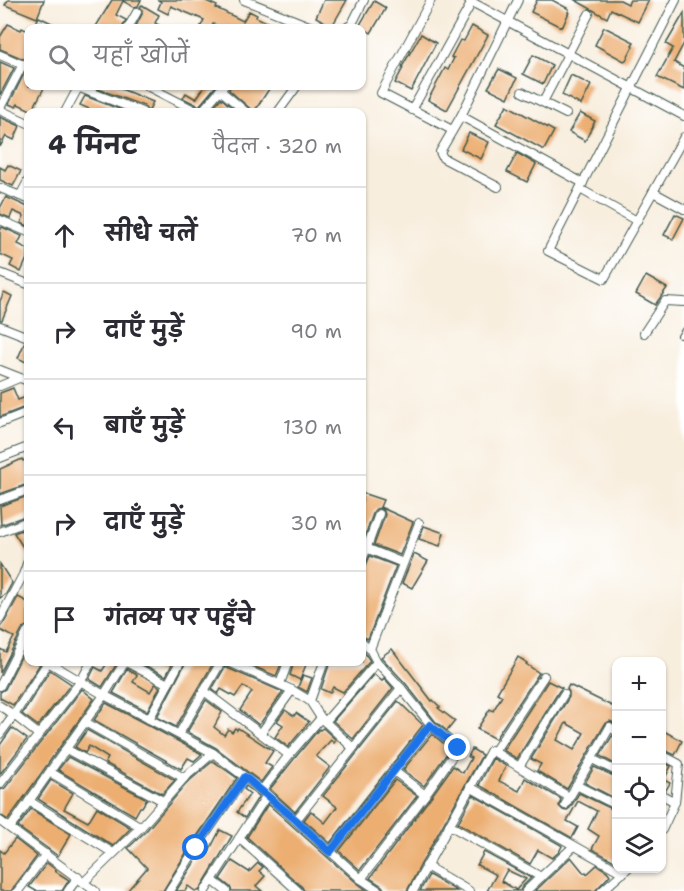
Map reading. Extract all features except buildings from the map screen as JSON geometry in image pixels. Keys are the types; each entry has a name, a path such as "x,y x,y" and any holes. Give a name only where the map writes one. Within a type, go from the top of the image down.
{"street":[{"path":"244,0 304,24"},
{"path":"352,24 364,0"},
{"path":"431,0 381,93 452,130"},
{"path":"498,187 442,158 440,152 461,116 519,0"},
{"path":"676,0 549,251 604,279 684,137"},
{"path":"412,110 470,1 684,116"},
{"path":"130,24 137,12"},
{"path":"543,102 590,14"},
{"path":"0,55 24,65"},
{"path":"24,69 0,109 24,121"},
{"path":"67,108 76,90"},
{"path":"88,90 132,108"},
{"path":"162,90 192,108"},
{"path":"205,108 220,90"},
{"path":"224,90 242,108"},
{"path":"281,108 294,90"},
{"path":"522,92 566,114"},
{"path":"461,116 582,186 637,221"},
{"path":"0,188 24,198"},
{"path":"653,192 684,209"},
{"path":"0,220 24,230"},
{"path":"0,273 24,282"},
{"path":"644,333 665,301 684,302"},
{"path":"0,326 24,335"},
{"path":"0,370 24,380"},
{"path":"0,386 19,378"},
{"path":"0,423 24,414"},
{"path":"0,458 24,449"},
{"path":"0,500 24,491"},
{"path":"379,514 366,548 403,563"},
{"path":"0,532 24,523"},
{"path":"370,649 419,523"},
{"path":"0,618 24,572"},
{"path":"0,686 24,639"},
{"path":"362,879 458,748 430,725 366,646"},
{"path":"205,891 239,838 264,792 289,755 378,662"},
{"path":"0,734 45,666"},
{"path":"55,666 213,753 296,820 362,879 367,888 379,891"},
{"path":"0,784 81,681 89,666"},
{"path":"10,828 122,666"},
{"path":"133,666 168,684"},
{"path":"149,719 178,666"},
{"path":"179,734 219,666"},
{"path":"248,666 310,701 323,720 353,748"},
{"path":"280,684 287,666"},
{"path":"310,701 323,666"},
{"path":"494,752 544,676"},
{"path":"296,820 400,688"},
{"path":"261,733 292,690"},
{"path":"204,691 289,755"},
{"path":"519,767 564,694"},
{"path":"0,706 38,734"},
{"path":"85,722 184,778"},
{"path":"330,852 430,725"},
{"path":"565,805 610,727 612,728"},
{"path":"66,749 163,801"},
{"path":"413,891 490,750 569,797"},
{"path":"68,891 141,827 184,778 213,753"},
{"path":"666,757 679,764 675,802 666,821"},
{"path":"592,759 612,769"},
{"path":"394,771 425,795"},
{"path":"50,772 141,827"},
{"path":"169,891 245,777"},
{"path":"576,785 612,804"},
{"path":"470,787 574,846 612,865"},
{"path":"666,797 675,802"},
{"path":"29,801 113,853"},
{"path":"0,820 95,891"},
{"path":"449,825 542,877"},
{"path":"239,838 298,891"},
{"path":"526,891 574,846"},
{"path":"18,891 46,854"},
{"path":"426,866 469,891"},
{"path":"602,891 623,873"},
{"path":"212,880 226,891"}],"lane":[{"path":"680,336 684,330"}],"route":[{"path":"196,848 245,777 330,852 430,725 458,748"}]}
